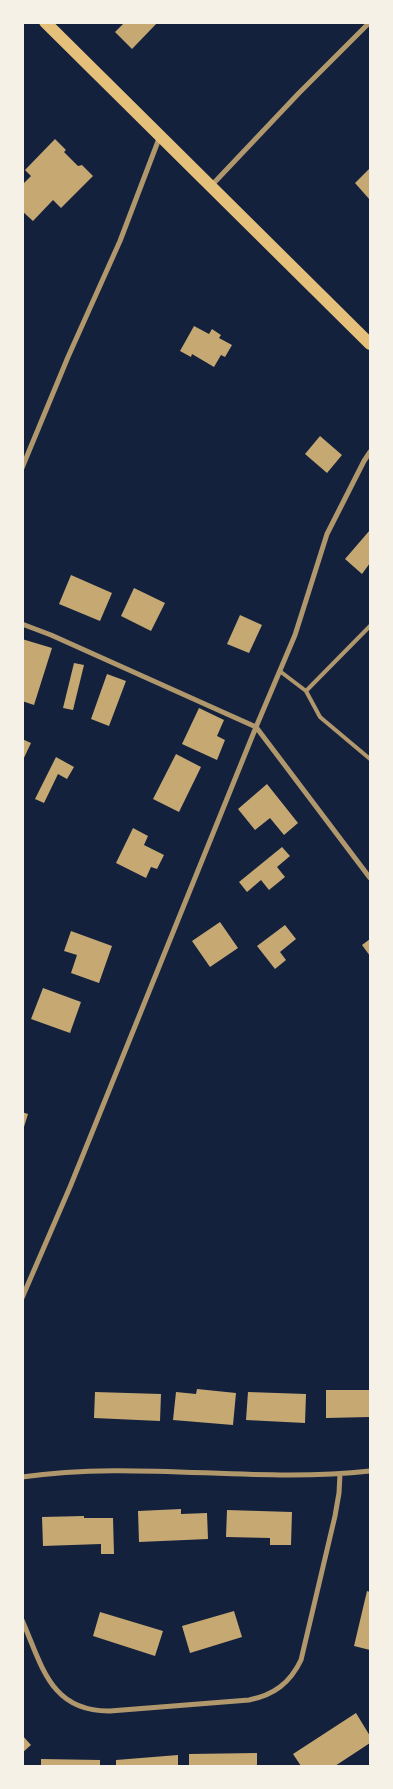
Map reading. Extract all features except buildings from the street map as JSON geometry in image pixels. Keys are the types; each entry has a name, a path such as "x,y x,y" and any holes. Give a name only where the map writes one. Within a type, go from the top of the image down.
{"main road":[{"path":"45,22 210,187 367,338"}],"street":[{"path":"210,187 299,93 370,22"},
{"path":"22,468 68,357 120,241 160,136"},
{"path":"22,1298 70,1187 256,727 296,635 328,534 370,452"},
{"path":"22,624 51,635 256,727 370,878"},
{"path":"22,1477 118,1470 295,1476 370,1471"},
{"path":"22,1620 50,1682 58,1693 70,1702 96,1712 219,1702 262,1697 275,1692 290,1678 301,1660 335,1516 340,1474"}],"lane":[{"path":"306,691 370,626"},
{"path":"281,672 306,691 320,717 370,759"}]}
